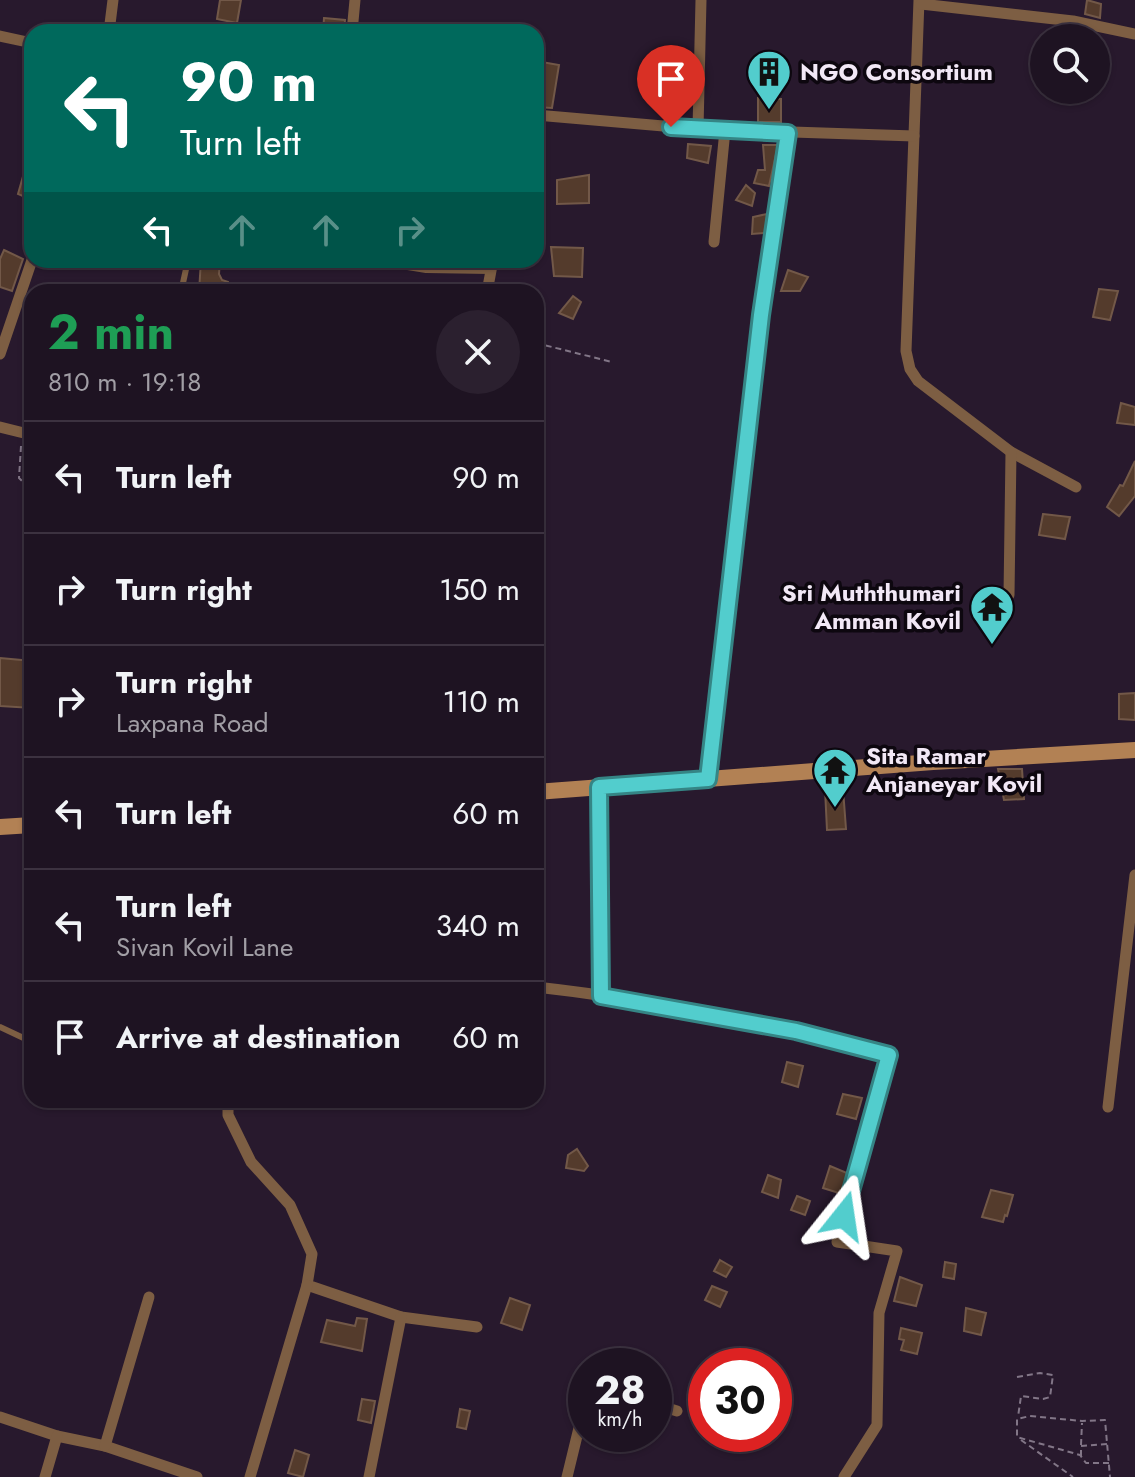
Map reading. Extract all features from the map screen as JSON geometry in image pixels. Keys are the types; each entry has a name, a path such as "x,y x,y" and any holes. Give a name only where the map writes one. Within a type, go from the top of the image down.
{"street":[{"path":"110,24 113,0"},
{"path":"353,24 355,0"},
{"path":"698,129 701,0"},
{"path":"1076,487 1011,452 918,381 910,369 906,351 920,2 1073,21 1135,34"},
{"path":"0,36 24,41"},
{"path":"544,116 698,129 914,136"},
{"path":"714,242 725,130"},
{"path":"708,779 761,315 788,133"},
{"path":"0,354 29,268"},
{"path":"0,427 24,433"},
{"path":"1009,595 1011,452"},
{"path":"544,791 1135,750"},
{"path":"599,787 601,996"},
{"path":"0,827 24,826"},
{"path":"1108,1107 1135,875"},
{"path":"544,988 796,1031 889,1055 837,1242 897,1251 879,1313 877,1425 844,1477"},
{"path":"228,1108 228,1115 251,1162 290,1205 312,1254 307,1285 250,1477"},
{"path":"307,1285 401,1317 477,1327"},
{"path":"105,1446 149,1297"},
{"path":"369,1477 401,1317"},
{"path":"672,1409 677,1411"},
{"path":"0,1417 57,1436 105,1446 197,1477"},
{"path":"45,1477 57,1436"},
{"path":"567,1477 573,1452"}],"lane":[{"path":"414,268 452,268"},
{"path":"0,1027 24,1038"}],"path":[{"path":"544,346 612,362"},
{"path":"24,450 19,478 24,483"},
{"path":"1017,1377 1040,1373 1053,1375 1050,1397 1021,1396 1017,1437"},
{"path":"1017,1419 1030,1416 1105,1420 1110,1477"},
{"path":"1081,1457 1082,1421"},
{"path":"1017,1437 1081,1457 1086,1463 1109,1463"},
{"path":"1017,1437 1073,1477"},
{"path":"1081,1446 1107,1444"}],"building":[{"path":"220,0 241,0 237,23 217,19"},
{"path":"1087,0 1101,4 1100,18 1085,14"},
{"path":"324,18 345,20 345,24 324,24"},
{"path":"544,62 559,65 552,108 544,108"},
{"name":"NGO Consortium","path":"758,98 781,99 781,122 758,122"},
{"path":"688,144 711,146 708,163 687,158"},
{"path":"763,145 778,145 769,186 754,183 758,170 765,170"},
{"path":"24,173 24,197 18,194"},
{"path":"589,175 589,203 557,204 557,180"},
{"path":"746,185 755,193 752,206 736,200"},
{"path":"767,214 765,233 752,234 753,217"},
{"path":"551,247 583,248 582,277 554,276"},
{"path":"4,250 23,259 12,291 0,287 0,259"},
{"path":"200,268 219,268 222,280 228,282 228,284 200,284"},
{"path":"788,270 808,277 800,291 781,291"},
{"path":"1099,289 1118,291 1110,320 1093,317"},
{"path":"573,296 581,302 573,319 559,313"},
{"path":"1121,403 1135,407 1135,425 1117,423"},
{"path":"1135,461 1135,496 1119,516 1107,507 1120,485 1123,486"},
{"path":"1043,514 1070,517 1065,539 1039,535"},
{"path":"0,658 24,660 24,708 0,706"},
{"path":"1135,693 1135,720 1119,719 1119,694"},
{"path":"998,769 1022,769 1024,799 1004,800"},
{"name":"Sita Ramar Anjaneyar Kovil","path":"825,789 843,789 846,829 827,830"},
{"path":"787,1062 803,1066 798,1087 782,1082"},
{"path":"843,1094 862,1098 856,1119 837,1114"},
{"path":"577,1149 588,1166 584,1171 566,1168 568,1155"},
{"path":"830,1166 847,1173 842,1194 823,1188"},
{"path":"768,1175 781,1180 778,1198 762,1192"},
{"path":"991,1190 1013,1195 1003,1222 982,1217"},
{"path":"797,1196 810,1201 805,1215 791,1210"},
{"path":"720,1260 732,1267 726,1277 714,1271"},
{"path":"945,1262 956,1264 954,1279 943,1277"},
{"path":"900,1277 922,1285 916,1306 894,1301"},
{"path":"712,1286 727,1292 720,1307 705,1300"},
{"path":"510,1298 530,1305 522,1330 501,1323"},
{"path":"966,1308 986,1313 981,1335 964,1331"},
{"path":"357,1318 367,1319 362,1351 321,1342 327,1320 355,1326"},
{"path":"901,1328 922,1333 917,1354 901,1350 904,1340 899,1339"},
{"path":"362,1399 375,1401 371,1423 358,1420"},
{"path":"460,1409 470,1411 466,1429 457,1427"},
{"path":"295,1450 309,1455 303,1477 288,1473"}],"place":[{"name":"NGO Consortium","path":"769,111"},
{"name":"Sri Muththumari Amman Kovil","path":"992,646"},
{"name":"Sita Ramar Anjaneyar Kovil","path":"835,809"}],"route":[{"path":"671,127 788,133 761,315 708,779 599,787 601,996 796,1031 889,1055 844,1216"}]}
